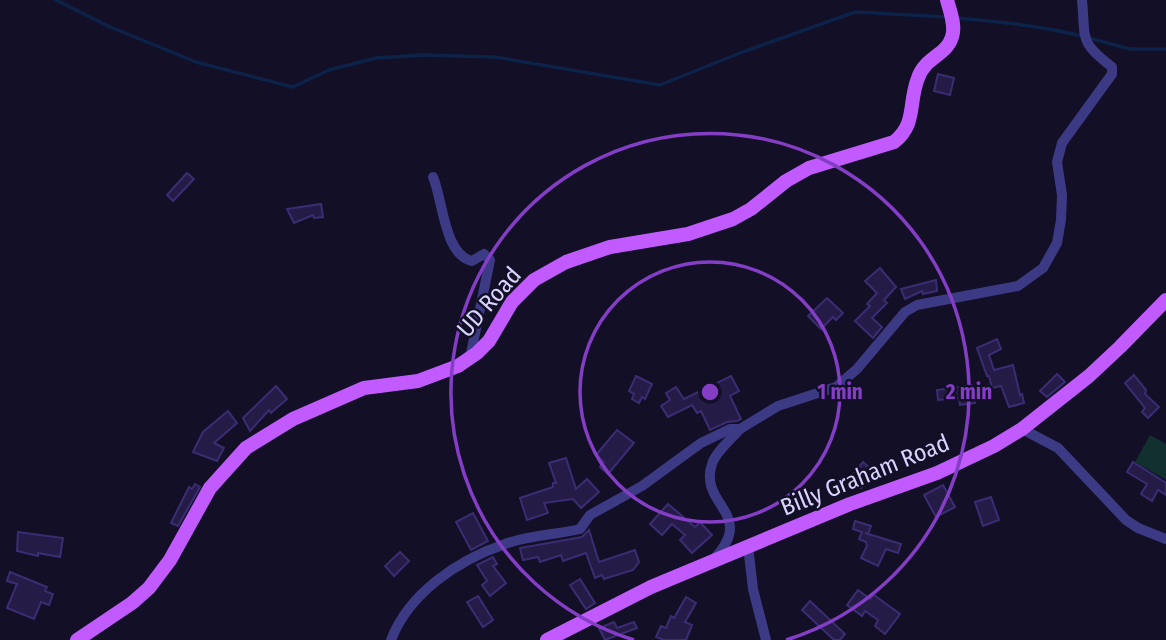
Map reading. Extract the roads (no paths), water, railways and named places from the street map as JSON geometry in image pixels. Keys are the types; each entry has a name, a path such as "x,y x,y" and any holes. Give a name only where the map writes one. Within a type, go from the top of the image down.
{"main road":[{"name":"UD Road","path":"77,640 132,603 149,588 170,560 210,488 246,448 293,419 364,388 418,381 458,366 489,341 512,302 534,281 559,266 610,247 688,234 733,219 809,168 894,142 905,134 918,78 925,64 947,47 953,35 953,18 947,0"},
{"name":"Billy Graham Road","path":"547,640 651,587 850,504 937,473 994,446 1022,429 1097,368 1166,300"}],"street":[{"path":"711,562 731,536 727,516 718,502 710,477 712,462 740,429 778,406 825,391 847,380 905,312 917,305 1018,286 1042,268 1057,243 1061,220 1062,195 1058,162 1062,143 1112,74 1112,67 1090,49 1087,43 1082,0"},
{"path":"433,177 450,239 459,254 465,260 472,261 484,254 490,260 470,358"},
{"path":"391,640 405,612 435,582 453,569 504,544 580,529 590,515 642,486 701,443 730,429 740,429"},
{"path":"1022,429 1058,448 1126,520 1166,539"},
{"path":"748,547 752,589 766,640"}],"waterway":[{"path":"56,0 108,26 196,62 293,87 329,70 376,58 423,55 495,57 660,85 855,12 947,17"},
{"path":"954,18 1018,24 1082,36"},
{"path":"1089,38 1130,49 1166,49"}]}
